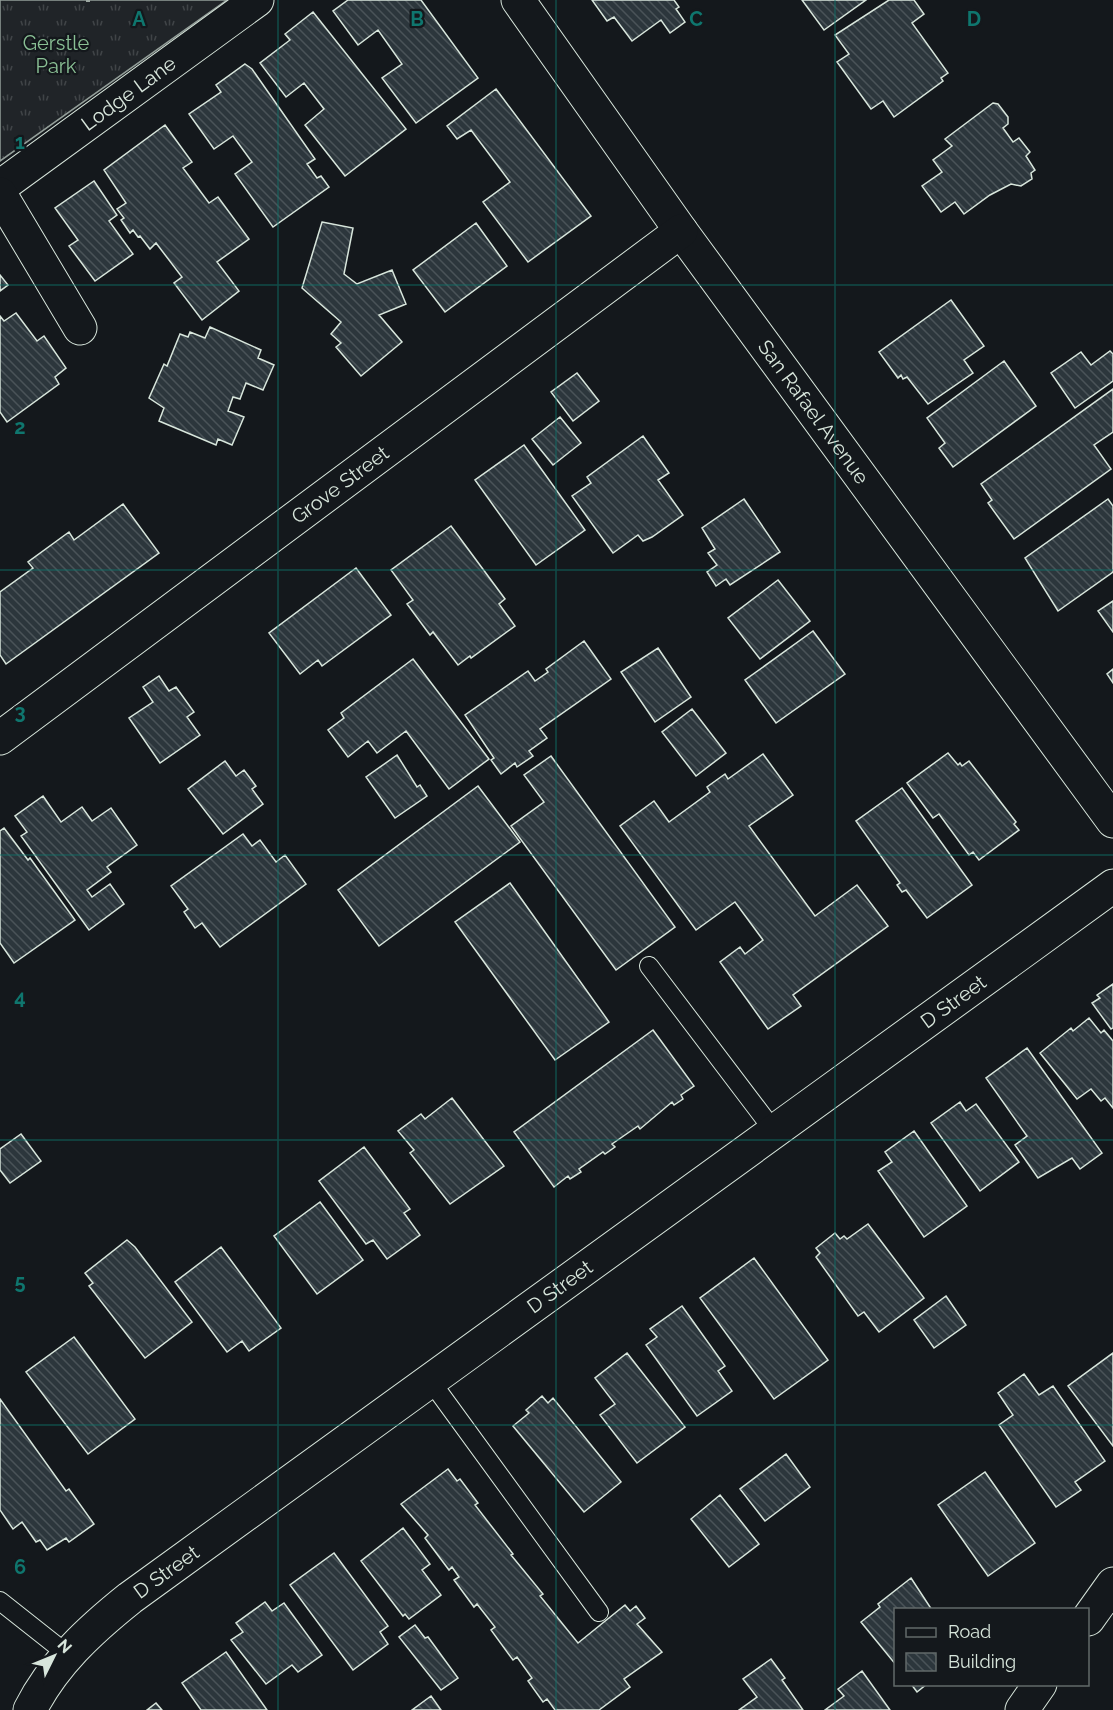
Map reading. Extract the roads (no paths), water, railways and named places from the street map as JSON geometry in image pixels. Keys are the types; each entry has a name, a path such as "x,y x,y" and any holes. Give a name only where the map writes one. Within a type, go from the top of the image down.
{"street":[{"name":"Lodge Lane","path":"0,186 257,0"},
{"name":"San Rafael Avenue","path":"518,0 681,231 1113,821"},
{"path":"0,194 80,328"},
{"name":"Grove Street","path":"0,738 681,231"},
{"name":"D Street","path":"30,1710 50,1676 67,1654 110,1613 1113,886"},
{"path":"1089,1618 1113,1584"},
{"path":"1022,1710 1039,1686"}],"lane":[{"path":"649,966 774,1131"},
{"path":"430,1380 599,1612"},
{"path":"0,1601 67,1654"}],"park label":[{"name":"Gerstle Park","path":"56,54"}]}
